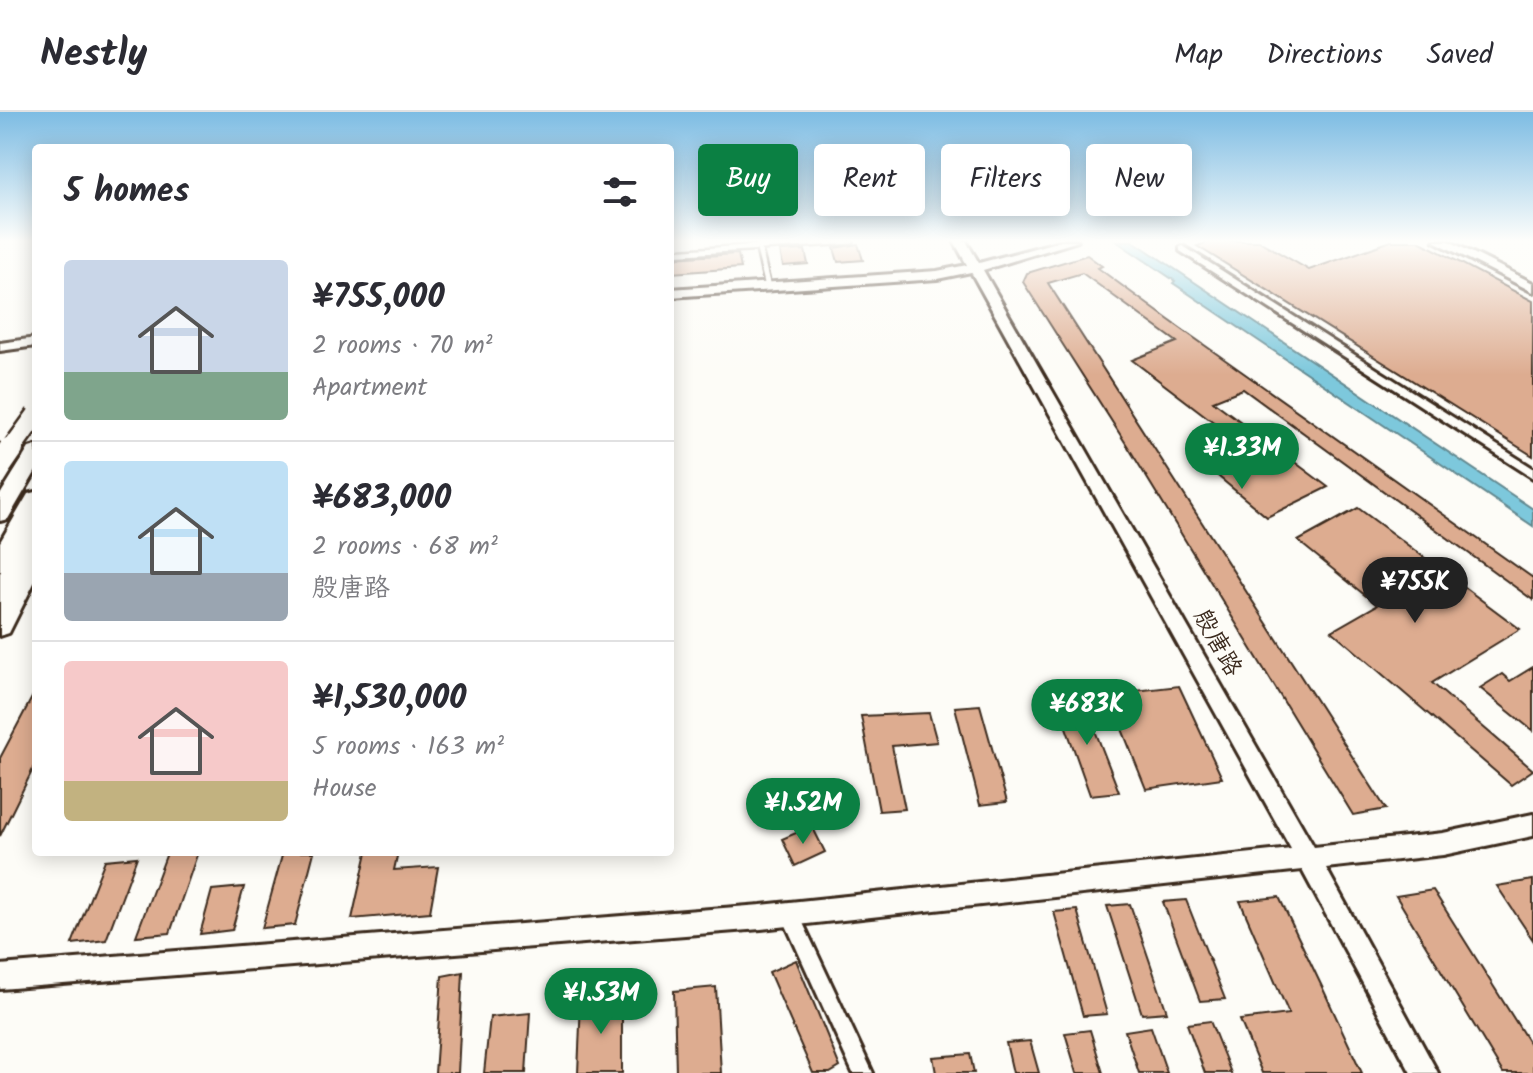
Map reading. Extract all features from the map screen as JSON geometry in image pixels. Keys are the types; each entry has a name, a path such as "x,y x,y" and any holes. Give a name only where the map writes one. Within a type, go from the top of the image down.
{"highway":[{"path":"2,469 32,423"},
{"path":"0,513 32,460"},
{"path":"0,562 32,507"},
{"path":"0,626 32,564"}],"main road":[{"path":"0,593 32,535"}],"street":[{"path":"674,293 784,286"},
{"name":"殷唐路","path":"987,286 1425,1073"},
{"path":"1240,286 1533,474"},
{"path":"0,347 32,343"},
{"path":"0,977 790,914 1443,844 1533,825"},
{"path":"790,914 863,1073"}],"water":[{"path":"1177,286 1200,286 1533,509 1533,526"}],"building":[{"path":"1025,286 1050,286 1386,809 1353,815 1130,450"},
{"path":"1100,286 1122,286 1533,578 1533,600 1243,389 1213,401 1328,487 1267,517 1207,467 1249,449 1132,360 1177,342"},
{"path":"1261,286 1504,286 1533,301 1533,456"},
{"path":"1358,508 1520,629 1432,683 1533,770 1511,785 1332,631 1377,605 1298,541"},
{"path":"1533,667 1533,731 1480,688 1502,674 1510,681"},
{"path":"1179,686 1222,778 1146,789 1108,694"},
{"path":"1082,697 1119,792 1090,795 1056,699"},
{"path":"32,698 32,771 0,836 0,758"},
{"path":"980,705 1007,802 980,805 955,707"},
{"path":"929,713 937,742 892,746 905,809 879,811 861,716"},
{"path":"812,826 825,852 795,866 782,839"},
{"path":"166,856 197,856 170,933 136,936"},
{"path":"282,856 313,856 295,925 262,928"},
{"path":"366,856 397,856 394,870 438,867 430,912 352,919"},
{"path":"137,857 106,940 72,944 105,860"},
{"path":"1533,880 1533,940 1497,886"},
{"path":"244,887 232,930 200,934 212,890"},
{"path":"1433,890 1533,1049 1533,1073 1503,1073 1396,896"},
{"path":"1279,897 1362,1073 1262,1073 1240,1020 1289,1014 1240,901"},
{"path":"1186,900 1225,999 1200,1001 1163,902"},
{"path":"1130,904 1167,1012 1142,1014 1107,906"},
{"path":"1077,910 1107,1014 1083,1016 1054,912"},
{"path":"796,960 840,1067 830,1073 813,1073 769,972"},
{"path":"463,972 458,1073 435,1073 442,976"},
{"path":"716,987 721,1073 676,1073 674,991"},
{"path":"622,996 622,1073 578,1073 581,1000"},
{"path":"530,1013 526,1073 484,1073 490,1017"},
{"path":"1210,1021 1231,1073 1205,1073 1187,1024"},
{"path":"1151,1027 1167,1073 1139,1073 1125,1031"},
{"path":"1090,1030 1103,1073 1077,1073 1065,1033"},
{"path":"1030,1041 1039,1073 1013,1073 1006,1043"},
{"path":"970,1054 974,1073 936,1073 933,1057"}]}
